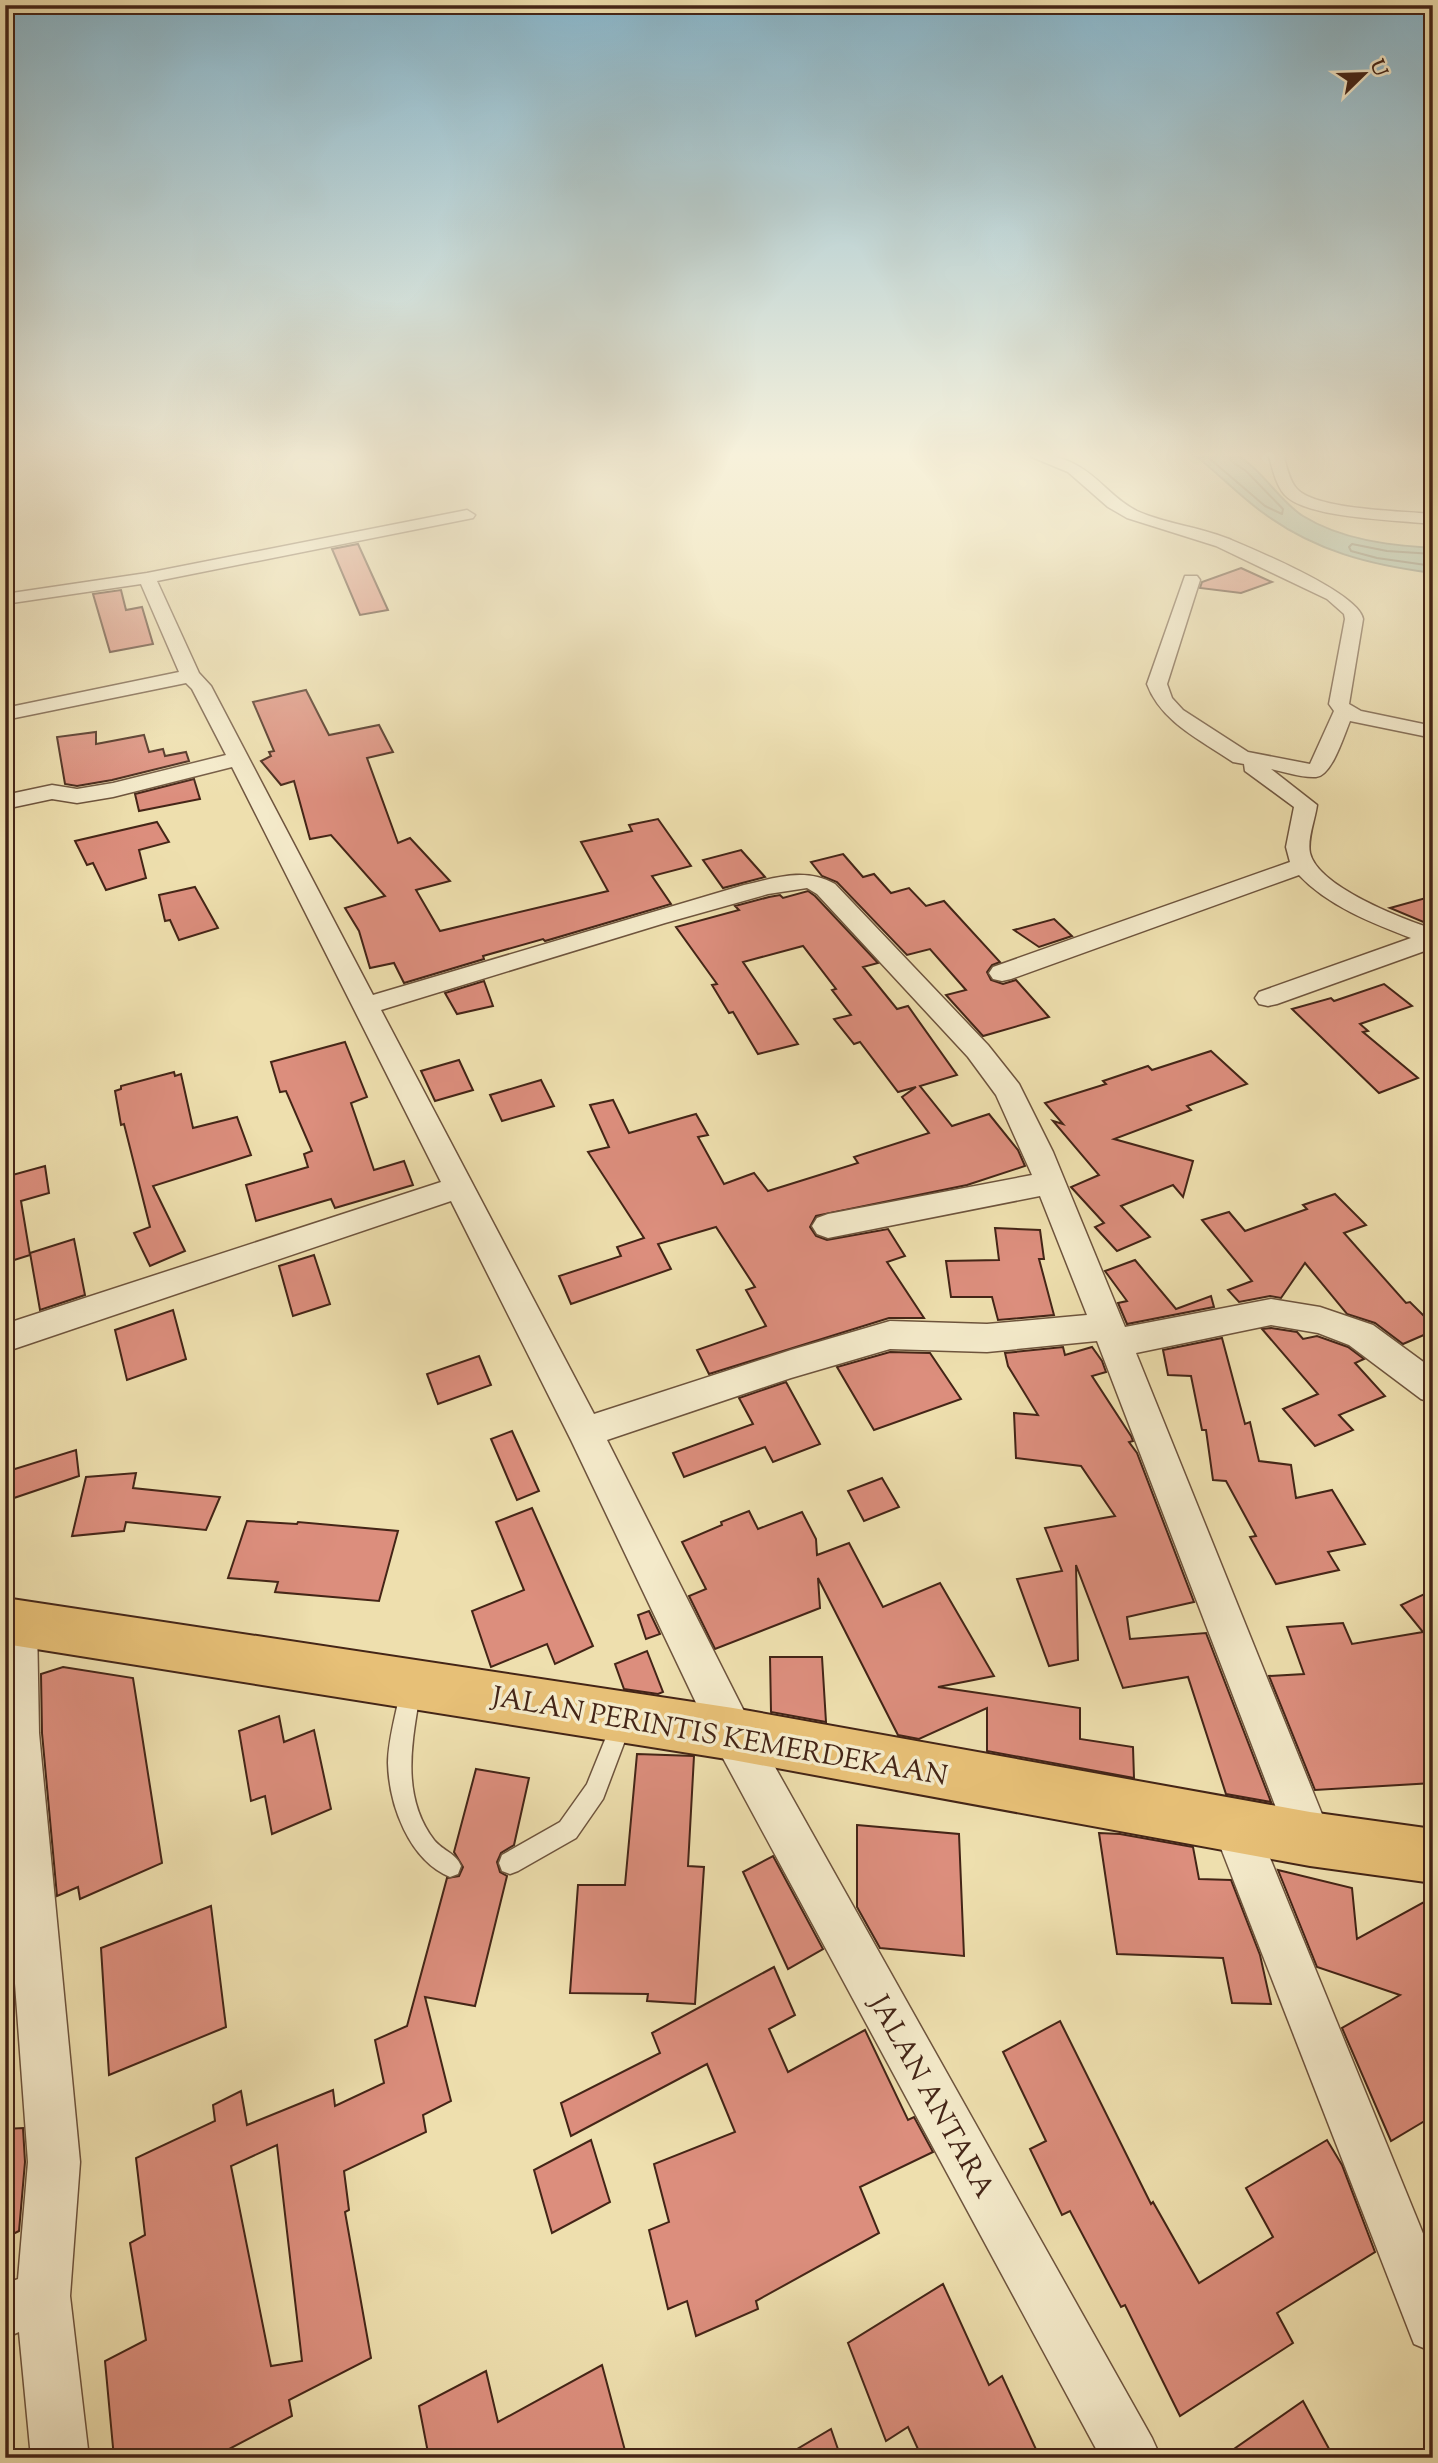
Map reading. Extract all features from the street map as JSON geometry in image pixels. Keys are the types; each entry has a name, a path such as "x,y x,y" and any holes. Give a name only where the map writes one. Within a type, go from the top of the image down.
{"main road":[{"name":"JALAN PERINTIS KEMERDEKAAN","path":"11,1622 624,1716 1310,1839 1433,1856"}],"street":[{"path":"5,599 198,568"},
{"path":"1276,568 1333,595 1353,612 1339,704 1345,711 1355,716 1433,732"},
{"name":"JALAN ANTARA","path":"147,578 190,676 201,687 585,1432 733,1734 1132,2458"},
{"path":"1191,580 1157,684 1159,693 1176,714 1306,805 1298,853 1304,865 1329,888 1355,906 1433,938"},
{"path":"5,714 190,676"},
{"path":"1241,757 1307,771 1318,770 1345,711"},
{"path":"5,802 52,792 77,796 113,790 237,759"},
{"path":"1002,973 1304,865"},
{"path":"365,1006 440,986 527,955 631,923 746,893 809,881 827,889 996,1072 1019,1111 1112,1335 1310,1839"},
{"path":"1268,998 1433,938"},
{"path":"828,1226 1051,1183"},
{"path":"5,1338 459,1187"},
{"path":"585,1432 791,1364 890,1335 987,1338 1112,1335 1271,1312 1320,1320 1361,1335 1433,1389"},
{"path":"11,1622 54,2162 24,2303 60,2458"},
{"path":"1234,1825 1433,2325"}],"lane":[{"path":"412,1684 399,1762 406,1807 428,1849 450,1866"},
{"path":"510,1863 546,1845 568,1830 595,1791 624,1716"}],"water":[{"path":"1400,568 1433,568 1433,573"}],"building":[{"path":"340,568 369,568 388,610 360,615"},
{"path":"1241,568 1272,582 1241,593 1200,588 1202,582"},
{"path":"121,590 126,610 142,607 153,644 110,652 93,594"},
{"path":"306,690 329,735 379,725 393,752 367,758 398,843 410,838 450,881 416,890 440,931 608,891 581,842 632,831 629,825 658,819 691,866 652,876 671,904 483,956 484,959 404,983 394,963 370,968 359,931 345,908 385,896 331,835 310,839 294,781 281,785 261,761 271,756 269,752 274,751 253,702"},
{"path":"96,732 96,744 144,735 149,752 163,749 165,756 186,752 189,761 112,780 77,786 65,784 57,737"},
{"path":"194,779 200,799 139,811 135,794"},
{"path":"157,822 169,842 139,850 146,878 106,890 93,863 87,865 75,841"},
{"path":"741,850 765,877 723,888 703,860"},
{"path":"843,854 863,877 874,874 891,893 909,888 926,906 944,901 1000,962 992,965 987,972 991,980 1003,984 1016,980 1049,1017 983,1036 946,995 966,990 930,949 907,955 837,882 822,876 811,862"},
{"path":"195,887 218,928 179,940 170,920 165,921 159,895"},
{"path":"808,891 878,963 863,967 897,1009 908,1006 957,1075 920,1086 952,1126 989,1114 1018,1150 1025,1166 967,1185 816,1216 810,1227 816,1236 827,1240 888,1229 905,1256 887,1262 924,1318 889,1318 709,1374 697,1350 766,1326 746,1290 755,1287 716,1227 658,1244 671,1269 571,1304 559,1276 621,1256 617,1247 644,1238 588,1152 609,1147 590,1105 613,1100 629,1133 696,1114 708,1135 698,1137 724,1184 754,1173 768,1191 858,1163 854,1157 929,1133 902,1097 916,1087 898,1092 860,1042 854,1044 834,1019 851,1015 832,990 836,989 803,946 743,962 798,1044 758,1054 733,1012 729,1013 712,985 717,984 676,927 739,910 735,906"},
{"path":"1433,896 1433,926 1390,908"},
{"path":"1054,919 1072,936 1039,947 1014,930"},
{"path":"484,981 493,1006 457,1014 445,993"},
{"path":"1384,984 1412,1006 1360,1024 1368,1031 1363,1032 1418,1078 1379,1093 1292,1009 1331,998 1334,1001"},
{"path":"345,1042 367,1097 351,1103 374,1170 404,1161 413,1185 335,1208 331,1199 256,1221 246,1185 308,1167 304,1154 312,1151 286,1091 280,1092 271,1062"},
{"path":"1211,1051 1247,1084 1187,1106 1191,1110 1114,1139 1193,1161 1183,1197 1173,1185 1121,1206 1150,1237 1117,1251 1095,1227 1104,1223 1071,1187 1099,1175 1053,1121 1063,1124 1045,1103 1106,1084 1103,1081 1148,1066 1152,1070"},
{"path":"459,1060 473,1090 435,1101 421,1071"},
{"path":"174,1072 175,1076 181,1074 193,1128 237,1117 251,1155 153,1186 185,1251 150,1266 134,1233 150,1227 124,1124 121,1125 115,1091 121,1089 121,1086"},
{"path":"541,1080 554,1106 502,1121 490,1095"},
{"path":"45,1166 49,1193 21,1201 30,1255 5,1263 5,1177"},
{"path":"1335,1194 1366,1225 1344,1233 1406,1303 1410,1302 1433,1325 1433,1331 1403,1344 1375,1323 1347,1314 1305,1263 1281,1298 1270,1296 1239,1302 1228,1290 1252,1281 1202,1220 1229,1212 1245,1231 1307,1209 1303,1205"},
{"path":"995,1228 1040,1230 1044,1259 1039,1259 1054,1315 998,1320 992,1297 951,1297 946,1261 999,1260"},
{"path":"74,1239 85,1295 40,1310 30,1253"},
{"path":"314,1255 330,1304 293,1316 279,1266"},
{"path":"1135,1260 1176,1309 1211,1296 1214,1307 1127,1324 1118,1303 1127,1301 1105,1271"},
{"path":"173,1310 186,1359 127,1380 115,1330"},
{"path":"1262,1329 1297,1332 1303,1339 1317,1336 1348,1347 1364,1359 1355,1363 1385,1396 1339,1415 1353,1430 1315,1446 1283,1409 1318,1394"},
{"path":"1222,1338 1245,1424 1250,1422 1259,1461 1291,1465 1296,1498 1332,1490 1365,1544 1328,1552 1339,1570 1276,1584 1250,1537 1256,1536 1226,1481 1213,1480 1206,1430 1202,1430 1191,1376 1168,1375 1163,1350"},
{"path":"1063,1347 1065,1355 1092,1347 1102,1361 1106,1372 1092,1376 1131,1436 1133,1441 1129,1442 1137,1453 1194,1602 1127,1617 1130,1639 1206,1633 1271,1802 1226,1794 1188,1677 1123,1688 1076,1565 1078,1660 1049,1666 1017,1579 1062,1571 1045,1528 1115,1516 1081,1466 1016,1458 1014,1413 1038,1415 1008,1366 1005,1353"},
{"path":"890,1352 930,1353 961,1399 874,1430 837,1367"},
{"path":"479,1356 491,1385 438,1404 427,1374"},
{"path":"786,1382 820,1444 773,1462 765,1447 684,1477 673,1453 753,1424 739,1398"},
{"path":"512,1431 539,1491 517,1500 491,1439"},
{"path":"76,1450 79,1476 5,1501 5,1472"},
{"path":"136,1473 133,1488 220,1497 206,1530 126,1522 124,1531 72,1536 86,1477"},
{"path":"882,1478 899,1507 864,1521 848,1491"},
{"path":"532,1508 593,1646 555,1664 547,1644 491,1667 472,1611 524,1590 496,1522"},
{"path":"749,1511 758,1529 802,1512 816,1539 817,1555 849,1543 883,1607 940,1583 994,1676 938,1687 1080,1708 1080,1739 1133,1747 1134,1778 987,1751 987,1708 919,1739 898,1735 818,1578 820,1608 715,1649 689,1596 706,1589 682,1542"},
{"path":"247,1521 298,1522 398,1531 379,1601 275,1592 278,1582 228,1578"},
{"path":"1433,1590 1433,1783 1315,1790 1269,1676 1304,1674 1287,1627 1343,1623 1352,1644 1423,1632 1401,1605"},
{"path":"649,1611 660,1634 646,1639 638,1615"},
{"path":"647,1651 663,1692 658,1694 624,1689 615,1664"},
{"path":"770,1657 822,1657 826,1722 771,1712"},
{"path":"63,1667 133,1678 162,1863 80,1899 78,1887 57,1896 42,1733 41,1674"},
{"path":"279,1716 284,1742 314,1730 331,1809 272,1834 265,1796 251,1801 239,1731"},
{"path":"637,1754 694,1756 688,1866 704,1867 695,2004 647,2001 648,1994 570,1993 578,1885 625,1885"},
{"path":"476,1769 529,1778 514,1845 501,1853 497,1862 500,1872 507,1876 475,2006 425,1997 451,2101 423,2115 426,2132 344,2171 349,2210 345,2212 371,2358 289,2400 292,2416 212,2458 114,2458 105,2361 146,2340 130,2243 145,2235 136,2158 215,2121 213,2105 241,2091 247,2125 333,2090 335,2106 384,2083 375,2040 407,2026 447,1878 459,1876 463,1867 454,1852","holes":["277,2145 302,2361 271,2366 231,2166"]},
{"path":"857,1825 959,1834 964,1956 880,1948 857,1907"},
{"path":"1099,1833 1120,1834 1193,1847 1199,1879 1231,1880 1260,1955 1271,2004 1232,2003 1223,1958 1117,1954"},
{"path":"773,1856 823,1949 788,1969 743,1872"},
{"path":"1278,1870 1352,1888 1357,1939 1424,1902 1433,1914 1433,2116 1391,2141 1342,2028 1400,1995 1317,1967"},
{"path":"211,1906 226,2027 109,2075 101,1948"},
{"path":"774,1967 795,2015 769,2029 788,2072 865,2030 908,2120 914,2117 933,2152 860,2187 879,2233 756,2301 758,2309 696,2336 687,2301 668,2309 649,2230 669,2222 654,2164 735,2132 707,2064 571,2136 561,2103 660,2053 652,2033"},
{"path":"1060,2021 1151,2204 1153,2202 1199,2283 1273,2237 1246,2188 1327,2140 1342,2165 1375,2252 1277,2313 1293,2343 1180,2416 1125,2305 1121,2307 1070,2211 1062,2215 1030,2149 1046,2141 1003,2052"},
{"path":"23,2128 25,2162 19,2231 5,2238 5,2129"},
{"path":"591,2140 610,2202 552,2233 534,2170"},
{"path":"943,2284 989,2385 1002,2376 1040,2458 922,2458 908,2427 886,2441 848,2343"},
{"path":"602,2365 627,2458 429,2458 419,2406 486,2371 498,2422"},
{"path":"1303,2401 1334,2458 1221,2458"},
{"path":"831,2429 841,2458 782,2458"}]}
